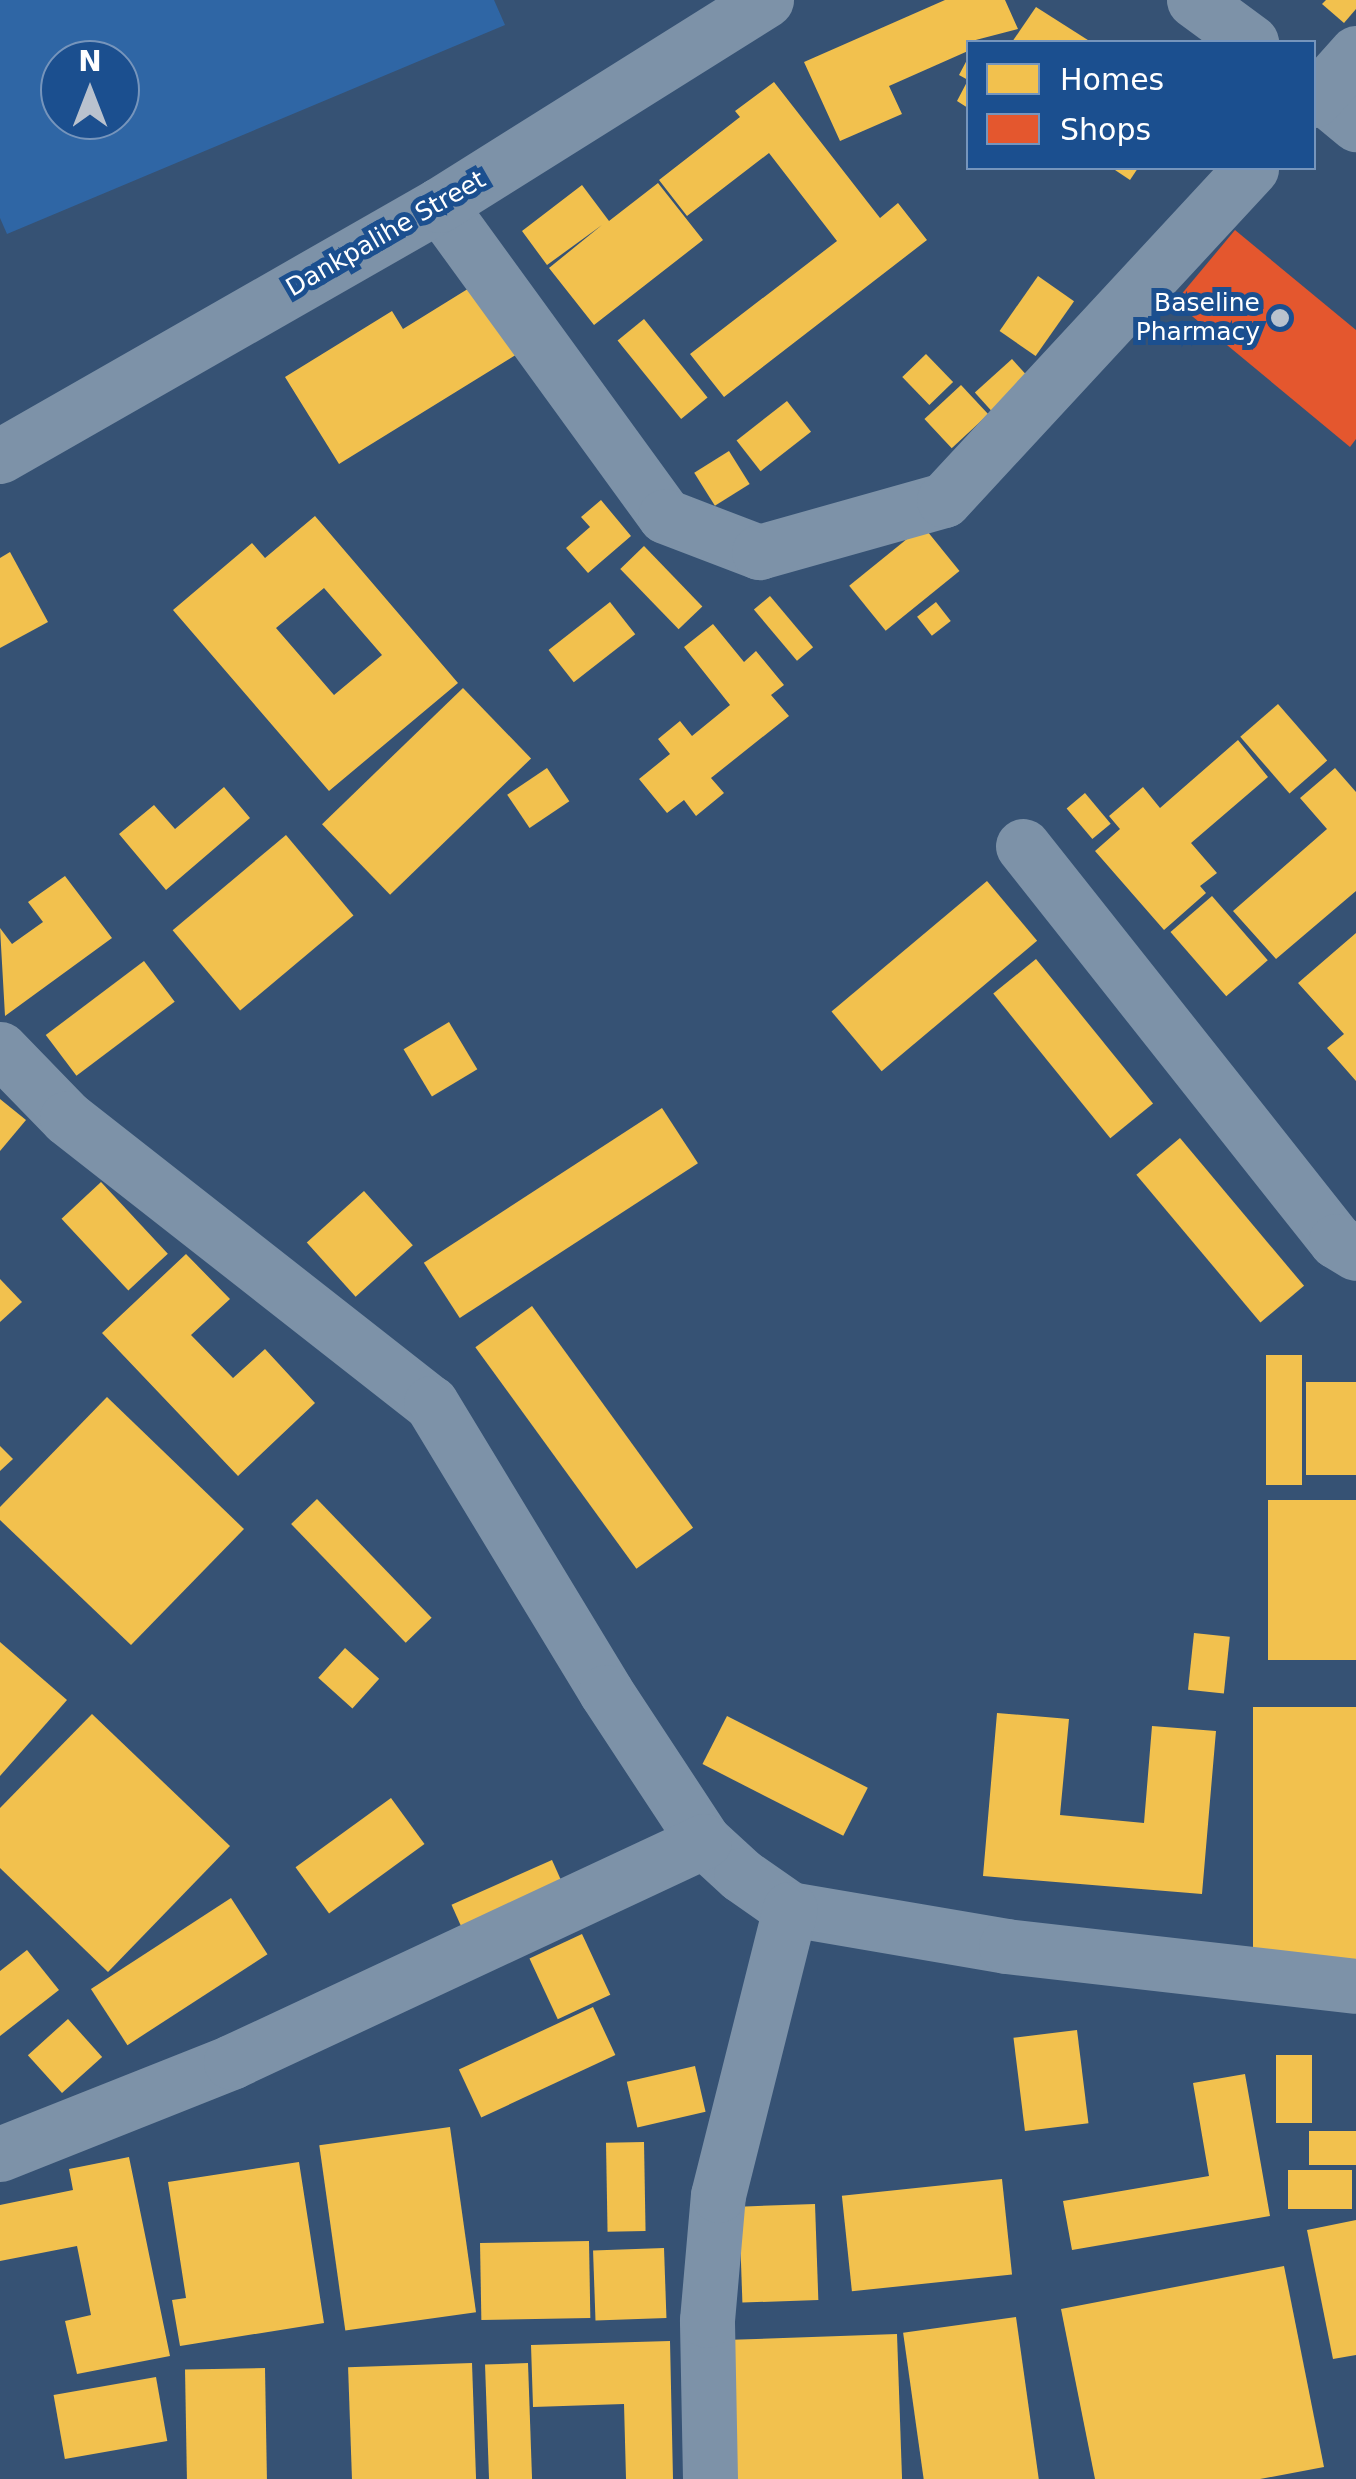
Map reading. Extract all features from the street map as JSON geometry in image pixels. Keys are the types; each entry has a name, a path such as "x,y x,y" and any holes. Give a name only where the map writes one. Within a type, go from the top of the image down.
{"street":[{"name":"Dankpalihe Street","path":"0,456 439,205 766,0"},
{"path":"1194,0 1248,40"},
{"path":"1326,102 1356,53"},
{"path":"439,205 664,516 760,552 944,500 1249,170"},
{"path":"1023,846 1336,1240 1356,1252"},
{"path":"0,1050 68,1118 431,1402 704,1840 790,1908 1006,1946 1356,1986"},
{"path":"0,2154 231,2062 704,1840"},
{"path":"710,2479 707,2320 718,2196 790,1908"}],"shaded area":[{"path":"0,0 494,0 505,25 7,234 0,218"}],"building: Homes":[{"path":"945,0 1005,0 1018,29 966,40 966,52 889,86 902,114 840,141 804,62"},
{"path":"1326,0 1356,0 1356,9 1344,23 1322,4"},
{"path":"1036,7 1088,40 1013,40"},
{"path":"774,82 880,218 898,203 927,240 724,397 690,354 837,241 769,153 687,216 659,180 740,117 735,111"},
{"path":"966,84 966,107 957,101"},
{"path":"1115,170 1137,170 1130,180"},
{"path":"658,183 703,240 594,325 549,268 602,225 547,265 522,231 582,185 609,221"},
{"path":"1038,276 1074,301 1036,356 1000,331"},
{"path":"479,282 522,351 339,464 285,377 392,311 403,329"},
{"path":"644,319 708,397 681,419 618,340"},
{"path":"926,354 953,382 929,405 902,377"},
{"path":"1012,359 1031,380 994,413 975,392"},
{"path":"961,385 988,414 952,448 924,419"},
{"path":"787,401 811,432 761,471 737,440"},
{"path":"729,451 750,484 715,506 694,473"},
{"path":"601,500 631,536 588,573 566,548 590,527 581,517"},
{"path":"315,516 458,683 329,791 173,610 252,543 265,558","holes":["324,588 382,655 334,695 276,628"]},
{"path":"923,526 960,571 886,631 849,586"},
{"path":"644,546 702,606 679,629 620,569"},
{"path":"10,552 48,622 0,648 0,558"},
{"path":"770,596 813,647 797,661 754,609"},
{"path":"610,602 635,634 574,682 549,650"},
{"path":"936,602 951,621 932,636 917,617"},
{"path":"713,624 744,662 756,651 784,685 771,695 789,716 711,778 724,793 696,816 684,800 667,813 639,779 670,754 658,739 680,721 692,736 730,705 684,647"},
{"path":"463,688 531,758 390,895 322,824"},
{"path":"1278,704 1327,761 1289,793 1240,737"},
{"path":"1238,740 1268,777 1191,843 1217,873 1200,886 1206,893 1164,930 1095,851 1120,829 1109,816 1143,787 1160,808"},
{"path":"547,768 569,801 530,828 507,795"},
{"path":"1335,768 1356,792 1356,891 1276,959 1233,911 1327,829 1300,798"},
{"path":"224,787 250,818 166,890 119,834 154,805 175,829"},
{"path":"1085,793 1111,824 1092,839 1067,808"},
{"path":"286,835 353,915 240,1011 173,930"},
{"path":"65,876 112,938 5,1016 0,928 12,944 43,922 28,902"},
{"path":"987,881 1037,941 882,1071 831,1011"},
{"path":"1212,896 1268,960 1226,996 1170,932"},
{"path":"1356,933 1356,1081 1327,1048 1344,1034 1298,983"},
{"path":"1036,959 1153,1104 1110,1138 993,994"},
{"path":"144,961 175,1002 76,1076 46,1035"},
{"path":"449,1022 477,1069 432,1096 404,1049"},
{"path":"0,1099 26,1120 0,1151"},
{"path":"662,1108 698,1163 460,1318 424,1263"},
{"path":"1180,1138 1304,1286 1260,1322 1136,1175"},
{"path":"101,1182 168,1254 128,1291 62,1219"},
{"path":"364,1191 413,1245 356,1297 307,1243"},
{"path":"186,1254 230,1299 191,1335 233,1378 265,1349 315,1403 238,1476 102,1333"},
{"path":"0,1279 22,1302 0,1322"},
{"path":"532,1306 693,1528 636,1569 475,1347"},
{"path":"1266,1355 1302,1355 1302,1485 1266,1485"},
{"path":"1306,1382 1356,1382 1356,1475 1306,1475"},
{"path":"107,1397 244,1529 131,1645 0,1520 0,1507"},
{"path":"0,1446 13,1459 0,1471"},
{"path":"317,1499 432,1618 406,1643 291,1524"},
{"path":"1268,1500 1356,1500 1356,1660 1268,1660"},
{"path":"1194,1633 1230,1637 1224,1693 1188,1690"},
{"path":"0,1642 67,1700 0,1776"},
{"path":"345,1648 379,1679 352,1709 318,1678"},
{"path":"1253,1707 1356,1707 1356,1959 1253,1959"},
{"path":"997,1713 1069,1719 1060,1815 1144,1823 1152,1726 1216,1731 1202,1894 983,1876"},
{"path":"92,1714 230,1846 108,1972 0,1868 0,1808"},
{"path":"727,1716 868,1788 843,1836 702,1764"},
{"path":"391,1798 425,1844 329,1913 296,1867"},
{"path":"552,1860 569,1898 469,1943 452,1905"},
{"path":"231,1898 267,1954 127,2045 91,1989"},
{"path":"582,1934 610,1995 558,2019 529,1959"},
{"path":"27,1950 59,1990 0,2036 0,1971"},
{"path":"593,2007 615,2055 481,2118 459,2070"},
{"path":"68,2019 102,2057 62,2093 28,2055"},
{"path":"1077,2030 1088,2123 1025,2131 1013,2038"},
{"path":"1276,2055 1312,2055 1312,2123 1276,2123"},
{"path":"695,2066 706,2112 637,2128 627,2082"},
{"path":"1245,2074 1270,2216 1072,2250 1063,2201 1209,2176 1193,2083"},
{"path":"450,2127 476,2312 345,2331 319,2145"},
{"path":"1309,2131 1356,2131 1356,2165 1309,2165"},
{"path":"644,2142 646,2231 608,2232 606,2143"},
{"path":"129,2157 170,2356 77,2374 65,2321 91,2315 77,2246 0,2261 0,2205 73,2190 69,2169"},
{"path":"299,2162 324,2323 180,2346 172,2300 186,2298 168,2182"},
{"path":"1288,2170 1352,2170 1352,2209 1288,2209"},
{"path":"1002,2179 1012,2274 852,2291 842,2196"},
{"path":"815,2204 818,2300 742,2303 739,2207"},
{"path":"1356,2220 1356,2355 1333,2359 1307,2230"},
{"path":"589,2241 590,2318 481,2320 480,2243"},
{"path":"664,2248 666,2318 595,2320 593,2250"},
{"path":"1284,2266 1324,2467 1260,2479 1095,2479 1061,2309"},
{"path":"1016,2317 1039,2479 924,2479 903,2333"},
{"path":"897,2334 902,2479 729,2479 724,2340"},
{"path":"670,2341 673,2479 626,2479 624,2404 533,2407 531,2345"},
{"path":"472,2363 476,2479 352,2479 348,2367"},
{"path":"528,2363 532,2479 489,2479 485,2365"},
{"path":"265,2368 267,2479 187,2479 185,2369"},
{"path":"156,2377 167,2441 65,2459 54,2395"}],"building: Shops":[{"path":"1235,230 1356,330 1356,439 1350,447 1175,302"}],"place":[{"name":"Baseline Pharmacy","path":"1280,318"}]}
